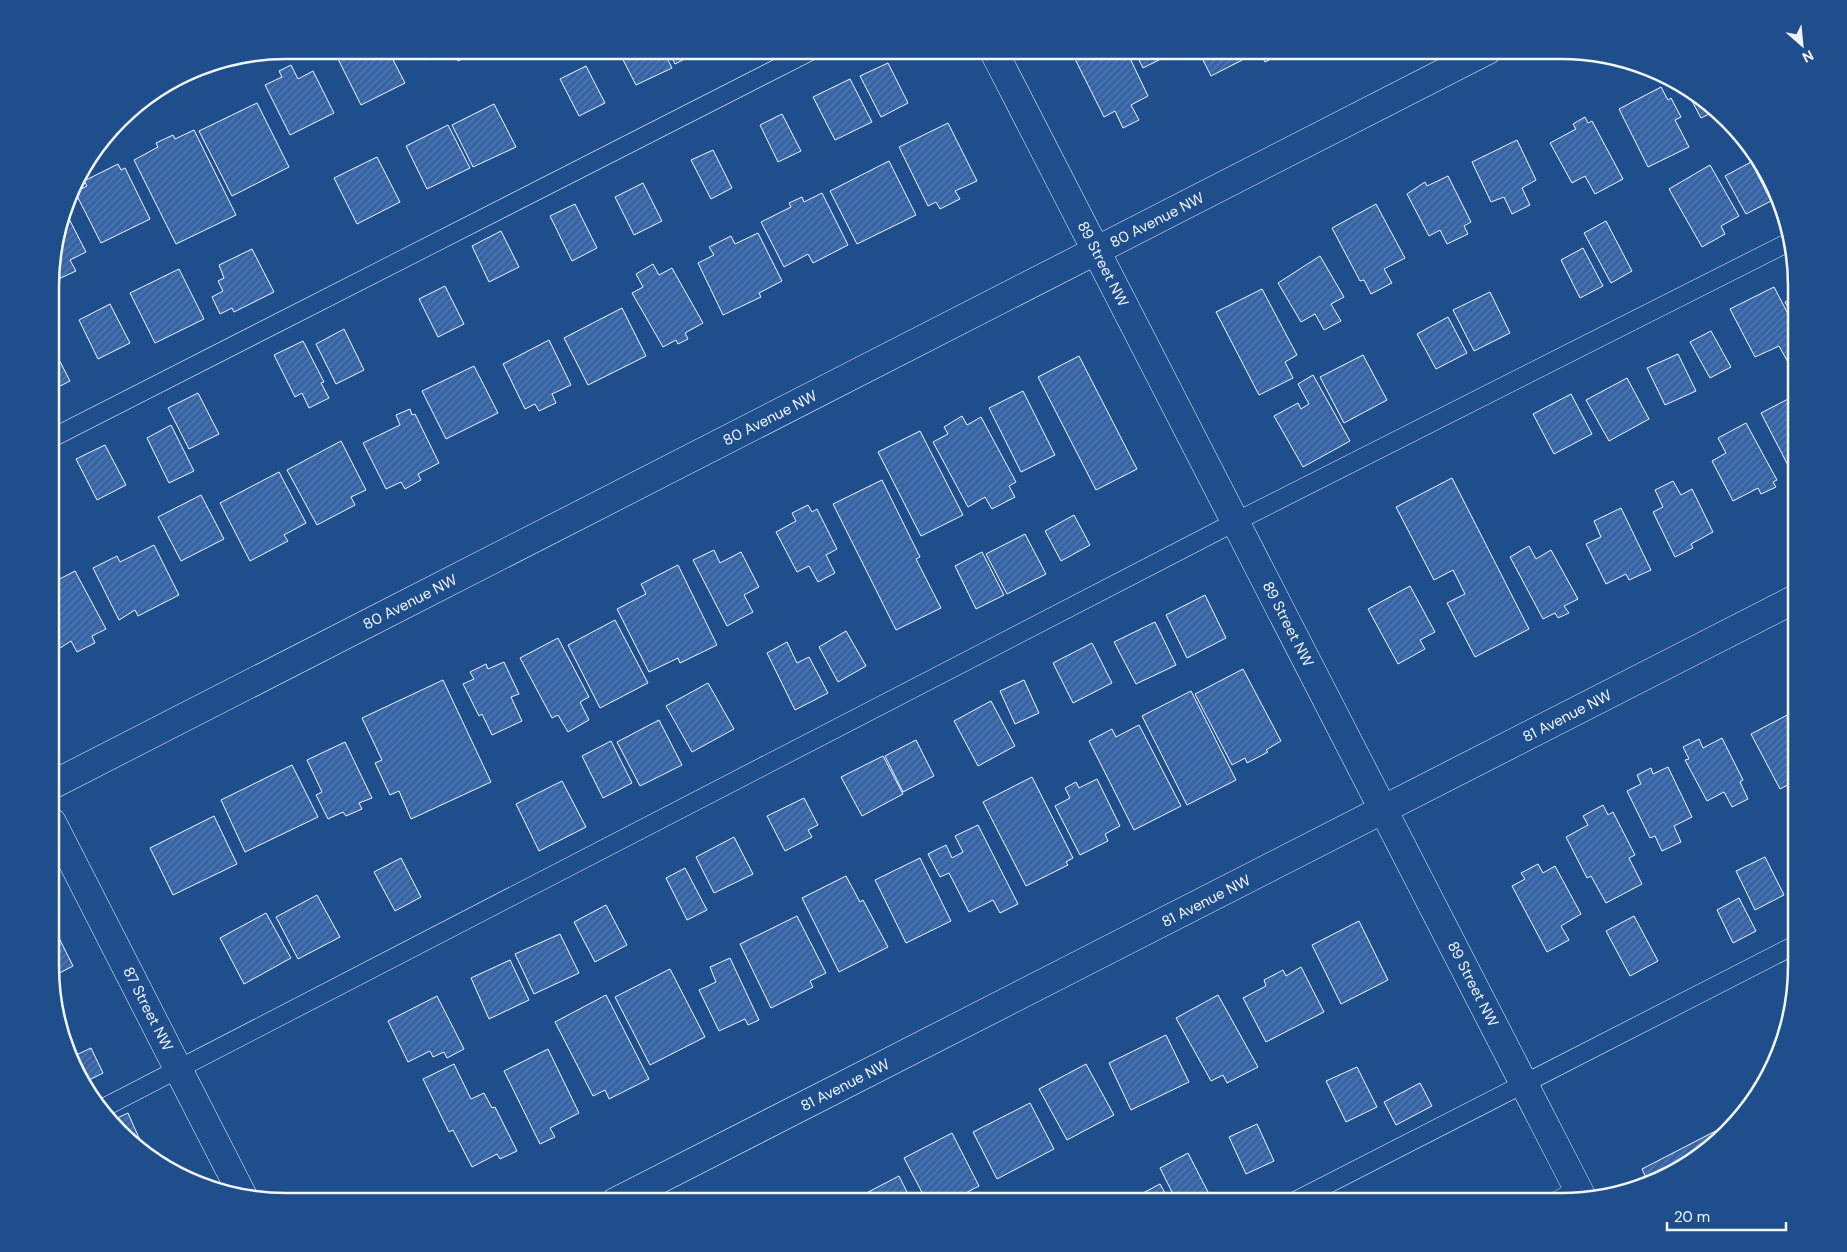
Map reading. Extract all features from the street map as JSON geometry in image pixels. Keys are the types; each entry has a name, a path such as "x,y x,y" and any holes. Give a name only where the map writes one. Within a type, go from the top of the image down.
{"street":[{"name":"89 Street NW","path":"998,59 1580,1193"},
{"name":"80 Avenue NW","path":"59,781 1470,59"},
{"name":"81 Avenue NW","path":"633,1193 1384,811 1788,602"},
{"name":"87 Street NW","path":"59,836 239,1189"}],"lane":[{"path":"59,434 795,59"},
{"path":"107,1106 1235,522 1784,244"},
{"path":"1311,1193 1788,948"}],"building":[{"path":"338,59 393,59 405,83 361,105"},
{"path":"623,59 668,59 672,68 636,85"},
{"path":"672,59 685,59 675,64"},
{"path":"1075,59 1130,59 1148,96 1131,105 1139,120 1123,128 1115,111 1104,117"},
{"path":"1138,59 1161,59 1143,68"},
{"path":"1202,59 1244,59 1211,76"},
{"path":"888,63 908,103 881,117 860,76"},
{"path":"291,65 298,79 313,71 334,113 290,135 265,85 282,77 279,71"},
{"path":"586,66 605,103 579,116 560,79"},
{"path":"850,79 872,122 835,140 813,97"},
{"path":"1661,87 1668,100 1671,98 1681,117 1675,120 1689,147 1648,167 1619,109"},
{"path":"1692,100 1709,114 1701,118"},
{"path":"257,103 289,167 232,196 199,131"},
{"path":"494,104 516,147 473,167 452,125"},
{"path":"782,114 801,151 778,162 760,125"},
{"path":"1585,117 1588,123 1592,121 1623,179 1595,194 1585,176 1572,183 1550,143 1576,129 1573,124"},
{"path":"948,123 977,181 955,191 960,199 940,209 936,202 928,206 899,147"},
{"path":"448,125 470,168 427,189 406,146"},
{"path":"194,130 236,215 176,244 134,160 158,147 156,143 173,135 175,139"},
{"path":"1517,140 1536,180 1522,188 1530,205 1512,214 1504,197 1491,202 1472,162"},
{"path":"713,150 732,188 711,199 691,160"},
{"path":"377,157 400,202 357,224 334,178"},
{"path":"889,161 916,215 857,244 830,191"},
{"path":"1751,162 1771,201 1746,214 1725,176"},
{"path":"118,164 121,170 125,168 150,219 101,243 77,196 80,189 87,186 84,181"},
{"path":"1710,165 1739,216 1721,226 1725,234 1702,247 1669,189"},
{"path":"1448,176 1471,222 1464,226 1468,234 1447,244 1440,230 1429,236 1407,194 1425,182 1427,186"},
{"path":"643,183 662,221 634,235 615,197"},
{"path":"822,193 848,245 813,263 808,254 784,267 761,222 791,207 789,203 802,197 804,202"},
{"path":"575,204 597,248 572,261 550,216"},
{"path":"1376,204 1405,258 1384,269 1392,283 1371,294 1364,280 1360,281 1332,228"},
{"path":"69,219 86,252 70,260 76,271 59,279 63,241"},
{"path":"1606,221 1632,271 1611,283 1584,233"},
{"path":"501,231 519,267 489,282 472,246"},
{"path":"758,233 782,281 759,293 761,297 723,315 698,263 714,255 709,247 731,236 735,244"},
{"path":"1583,248 1603,286 1580,298 1561,260"},
{"path":"252,249 274,292 234,312 232,308 220,314 212,297 223,291 218,281 224,278 219,265"},
{"path":"1320,256 1344,297 1331,304 1341,321 1324,330 1315,314 1301,322 1278,283"},
{"path":"653,264 659,275 672,268 703,323 685,333 688,339 678,344 676,340 663,347 632,293 643,287 636,274"},
{"path":"179,269 204,319 155,343 130,293"},
{"path":"445,286 464,324 438,337 419,299"},
{"path":"1774,287 1788,314 1788,362 1779,346 1755,357 1730,309"},
{"path":"1262,289 1297,355 1285,362 1293,378 1259,395 1216,312"},
{"path":"1490,292 1510,333 1474,351 1453,310"},
{"path":"110,304 130,343 98,359 79,320"},
{"path":"622,308 646,356 588,385 564,338"},
{"path":"1448,317 1467,353 1436,369 1417,334"},
{"path":"344,329 364,370 336,384 316,344"},
{"path":"1711,331 1731,367 1710,378 1690,342"},
{"path":"549,340 571,385 552,394 556,403 539,411 535,404 525,409 503,364"},
{"path":"303,341 324,382 321,383 329,398 309,408 302,393 295,397 274,355"},
{"path":"1678,354 1696,391 1665,405 1647,368"},
{"path":"1363,355 1387,400 1344,423 1320,377"},
{"path":"1079,356 1137,469 1096,490 1038,377"},
{"path":"59,360 70,381 59,386"},
{"path":"474,366 498,413 446,439 422,391"},
{"path":"1313,375 1350,441 1303,467 1274,416 1298,403 1301,409 1309,404 1298,384"},
{"path":"1627,378 1649,419 1609,441 1586,400"},
{"path":"1023,391 1055,455 1021,472 989,408"},
{"path":"198,393 219,434 189,449 168,408"},
{"path":"1571,394 1592,434 1554,454 1533,414"},
{"path":"1788,399 1788,465 1761,413"},
{"path":"410,409 412,415 415,414 439,463 418,474 421,480 405,489 401,482 386,489 363,443 400,425 396,415"},
{"path":"962,416 967,425 981,417 1016,482 1009,486 1015,497 992,509 985,497 968,507 933,442 948,434 944,427"},
{"path":"1746,423 1777,480 1773,482 1776,487 1761,494 1758,488 1733,501 1712,461 1726,453 1718,438"},
{"path":"171,425 194,471 169,483 147,438"},
{"path":"920,431 963,515 921,536 878,452"},
{"path":"341,441 366,490 351,497 355,505 317,525 287,470"},
{"path":"105,445 126,485 97,500 76,459"},
{"path":"279,472 306,523 284,535 288,541 250,561 220,503"},
{"path":"1452,478 1529,629 1475,657 1447,603 1465,594 1453,570 1434,580 1396,507"},
{"path":"882,480 920,557 916,559 941,608 896,630 833,504"},
{"path":"1673,481 1681,495 1692,489 1713,532 1691,544 1693,548 1675,557 1653,512 1663,507 1655,490"},
{"path":"201,495 224,539 181,561 158,517"},
{"path":"808,505 812,512 817,509 837,549 826,555 835,573 818,582 809,566 797,572 776,532 796,521 792,513"},
{"path":"1621,508 1651,570 1629,580 1626,574 1606,584 1586,544 1601,537 1594,521"},
{"path":"1074,515 1090,545 1061,561 1045,531"},
{"path":"1025,534 1046,574 1007,594 986,554"},
{"path":"154,545 179,595 138,616 135,610 119,620 93,568 117,556 120,562"},
{"path":"1529,546 1536,559 1551,550 1578,599 1564,606 1569,613 1558,618 1555,613 1543,619 1510,557"},
{"path":"714,550 720,563 741,552 759,587 744,595 753,612 727,626 693,560"},
{"path":"982,552 1004,595 976,609 955,566"},
{"path":"678,565 717,645 680,663 678,658 649,672 617,609 646,594 641,584"},
{"path":"75,571 106,629 92,636 95,643 77,652 71,641 60,648 59,646 59,579"},
{"path":"1410,586 1435,632 1420,640 1425,649 1398,664 1368,609"},
{"path":"1205,595 1226,638 1187,658 1166,615"},
{"path":"615,620 648,683 600,708 568,645"},
{"path":"1155,622 1176,665 1136,684 1114,642"},
{"path":"846,631 866,666 838,682 819,647"},
{"path":"558,638 589,697 580,702 589,720 568,732 558,715 552,718 520,658"},
{"path":"787,642 797,663 809,657 828,693 795,710 767,653"},
{"path":"1092,643 1112,683 1073,703 1053,663"},
{"path":"504,662 519,694 511,697 522,721 492,735 482,714 479,716 463,684 474,679 470,672 486,664 488,669"},
{"path":"1243,669 1281,741 1266,750 1268,752 1247,763 1245,758 1232,765 1195,694"},
{"path":"443,680 491,782 411,819 399,791 390,795 375,763 382,760 362,718"},
{"path":"1024,680 1039,713 1015,724 1000,691"},
{"path":"708,683 734,729 692,752 666,706"},
{"path":"1191,691 1236,780 1187,805 1142,716"},
{"path":"991,701 1015,746 978,766 954,721"},
{"path":"1788,715 1788,785 1780,789 1751,734"},
{"path":"659,720 682,765 640,786 617,742"},
{"path":"1139,725 1181,806 1134,830 1089,741 1112,729 1116,737"},
{"path":"1722,738 1743,780 1740,782 1748,799 1732,807 1724,792 1707,801 1685,760 1689,759 1683,747 1699,739 1703,748"},
{"path":"916,740 934,776 903,792 885,756"},
{"path":"611,741 632,783 603,798 582,756"},
{"path":"345,742 372,798 359,803 362,809 346,816 343,812 328,819 316,795 322,792 307,760"},
{"path":"883,756 903,794 862,816 841,777"},
{"path":"292,765 318,817 245,852 221,800"},
{"path":"1668,767 1692,817 1674,826 1681,842 1662,851 1655,836 1650,838 1627,791 1641,784 1637,775 1651,768 1653,774"},
{"path":"1032,777 1073,858 1066,862 1068,865 1026,886 983,802"},
{"path":"1097,779 1120,826 1105,834 1108,841 1080,855 1055,806 1070,798 1065,788 1076,782 1079,788"},
{"path":"562,781 586,827 539,851 516,804"},
{"path":"804,798 818,825 808,830 812,837 785,851 767,816"},
{"path":"1603,805 1608,815 1613,812 1635,855 1629,858 1642,884 1606,903 1591,876 1587,878 1566,837 1588,825 1583,816"},
{"path":"214,816 237,864 173,895 150,848"},
{"path":"978,825 1018,904 1000,913 993,900 969,912 949,873 940,877 928,854 946,845 952,858 963,852 955,836"},
{"path":"734,837 753,874 714,893 696,857"},
{"path":"1765,857 1784,895 1755,910 1736,871"},
{"path":"401,858 421,897 395,911 374,872"},
{"path":"920,858 951,921 906,943 875,880"},
{"path":"1538,864 1543,873 1555,866 1581,914 1561,926 1569,940 1547,952 1512,886 1525,879 1521,873"},
{"path":"685,868 707,910 687,920 666,878"},
{"path":"846,876 860,902 863,900 888,947 839,972 802,898"},
{"path":"317,895 340,937 298,959 276,917"},
{"path":"1739,898 1756,931 1733,943 1717,910"},
{"path":"606,905 627,945 595,962 574,922"},
{"path":"266,913 291,958 244,984 220,938"},
{"path":"797,916 826,973 810,981 813,987 771,1008 740,944"},
{"path":"1634,916 1658,961 1630,976 1606,931"},
{"path":"1359,921 1388,980 1341,1004 1312,945"},
{"path":"560,934 579,973 534,994 515,954"},
{"path":"59,938 73,966 59,973"},
{"path":"730,958 759,1020 748,1025 745,1019 719,1031 699,990 716,982 710,967"},
{"path":"510,960 529,1000 489,1019 471,978"},
{"path":"1301,967 1324,1012 1266,1042 1243,998 1266,986 1264,980 1283,970 1286,976"},
{"path":"670,969 705,1037 650,1065 615,997"},
{"path":"606,995 649,1079 609,1099 605,1090 593,1096 555,1022"},
{"path":"1218,995 1258,1067 1227,1083 1223,1075 1211,1081 1176,1018"},
{"path":"437,996 464,1049 447,1058 444,1052 433,1057 430,1051 408,1062 388,1021"},
{"path":"1166,1035 1189,1082 1131,1110 1109,1063"},
{"path":"91,1048 103,1073 89,1080 77,1055"},
{"path":"548,1049 579,1113 550,1128 555,1137 540,1144 504,1071"},
{"path":"454,1064 471,1099 484,1093 492,1108 495,1107 517,1151 500,1159 497,1154 472,1167 453,1130 449,1132 423,1079"},
{"path":"1086,1064 1114,1115 1067,1140 1039,1089"},
{"path":"1357,1067 1377,1107 1346,1122 1326,1081"},
{"path":"1420,1083 1432,1106 1396,1125 1384,1102"},
{"path":"1030,1103 1054,1149 997,1179 973,1132"},
{"path":"128,1113 140,1140 125,1127 117,1118"},
{"path":"1257,1124 1274,1161 1246,1174 1229,1137"},
{"path":"1720,1129 1687,1155 1662,1170 1646,1177 1642,1169"},
{"path":"952,1133 979,1186 966,1193 922,1193 904,1158"},
{"path":"1188,1153 1208,1193 1172,1193 1160,1168"},
{"path":"899,1176 908,1193 866,1193"},
{"path":"1160,1184 1165,1193 1143,1193"}]}
